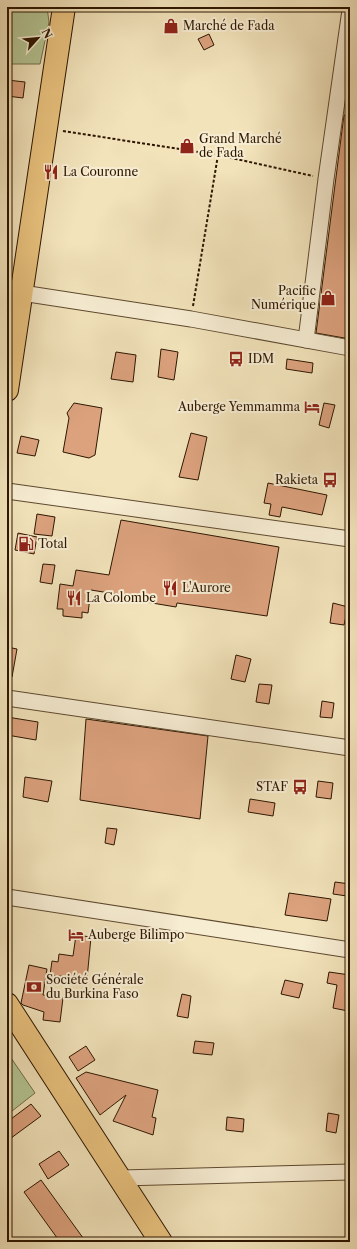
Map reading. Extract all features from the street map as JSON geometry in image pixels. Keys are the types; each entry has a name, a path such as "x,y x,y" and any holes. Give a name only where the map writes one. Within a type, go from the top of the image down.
{"highway":[{"path":"7,390 14,291 46,128 64,7"},
{"path":"7,1004 161,1242"}],"street":[{"path":"306,340 326,179 350,10"},
{"path":"14,291 191,319 350,348"},
{"path":"7,491 350,540"},
{"path":"7,698 350,748"},
{"path":"7,897 350,950"},
{"path":"121,1178 350,1172"}],"path":[{"path":"46,128 218,155 326,179"},
{"path":"191,319 218,155"}],"green space":[{"path":"7,7 47,7 49,22 40,64 7,64"},
{"path":"7,1052 35,1093 7,1115"}],"building":[{"path":"209,34 214,45 204,50 198,39"},
{"path":"7,80 25,82 23,98 7,96"},
{"path":"344,115 350,116 350,339 316,333"},
{"path":"161,349 178,352 174,380 158,377"},
{"path":"116,352 136,355 133,382 111,379"},
{"path":"287,359 313,363 312,373 286,369"},
{"path":"74,403 102,408 95,455 89,458 63,452 69,418 67,413"},
{"path":"324,403 335,405 329,428 319,425"},
{"path":"191,433 207,437 198,480 179,477"},
{"path":"21,436 39,440 35,456 17,453"},
{"path":"268,483 327,495 322,515 282,507 280,517 269,515 271,504 264,503"},
{"path":"37,514 55,517 52,536 34,534"},
{"path":"121,520 279,547 267,616 177,603 176,607 128,599 128,596 91,590 88,613 82,612 82,618 63,616 63,609 57,609 60,584 73,586 76,570 109,575"},
{"name":"Total","path":"18,533 37,537 34,554 15,550"},
{"path":"43,564 55,565 52,584 40,582"},
{"path":"333,603 348,607 344,625 330,623"},
{"path":"7,647 17,649 12,677 7,676"},
{"path":"236,655 251,659 245,682 231,679"},
{"path":"259,684 272,685 269,704 256,702"},
{"path":"322,701 334,703 332,718 320,717"},
{"path":"7,717 38,722 36,740 7,735"},
{"path":"86,719 208,736 200,819 80,800"},
{"path":"25,777 52,781 48,802 23,797"},
{"path":"318,781 333,783 331,799 316,797"},
{"path":"250,799 275,803 273,816 248,812"},
{"path":"107,828 117,829 114,845 105,843"},
{"path":"335,882 350,884 347,896 333,894"},
{"path":"289,893 331,899 327,921 285,915"},
{"path":"76,935 91,937 87,979 50,975 52,961 58,962 59,954 73,956"},
{"name":"Société Générale du Burkina Faso","path":"29,965 47,969 43,995 63,998 60,1022 43,1020 44,1012 21,1003"},
{"path":"329,972 350,975 348,1011 333,1008 337,985 327,983"},
{"path":"285,980 303,984 299,998 281,994"},
{"path":"182,994 191,996 188,1018 177,1016"},
{"path":"195,1041 214,1043 212,1055 193,1053"},
{"path":"86,1046 95,1060 78,1071 69,1057"},
{"path":"86,1072 158,1090 152,1117 156,1118 153,1135 113,1121 126,1095 100,1115 76,1078"},
{"path":"31,1104 41,1116 7,1141 7,1122"},
{"path":"328,1113 339,1115 336,1133 326,1131"},
{"path":"227,1117 244,1119 243,1132 226,1130"},
{"path":"59,1151 69,1165 48,1179 39,1164"},
{"path":"41,1180 86,1242 60,1242 24,1192"}],"place":[{"name":"Marché de Fada","path":"171,26"},
{"name":"Grand Marché de Fada","path":"187,146"},
{"name":"La Couronne","path":"51,172"},
{"name":"Pacific Numérique","path":"328,298"},
{"name":"IDM","path":"236,359"},
{"name":"Auberge Yemmamma","path":"312,407"},
{"name":"Rakieta","path":"330,480"},
{"name":"Total","path":"26,544"},
{"name":"L'Aurore","path":"170,588"},
{"name":"La Colombe","path":"74,598"},
{"name":"STAF","path":"300,787"},
{"name":"Auberge Bilimpo","path":"76,935"},
{"name":"Société Générale du Burkina Faso","path":"34,987"}]}
